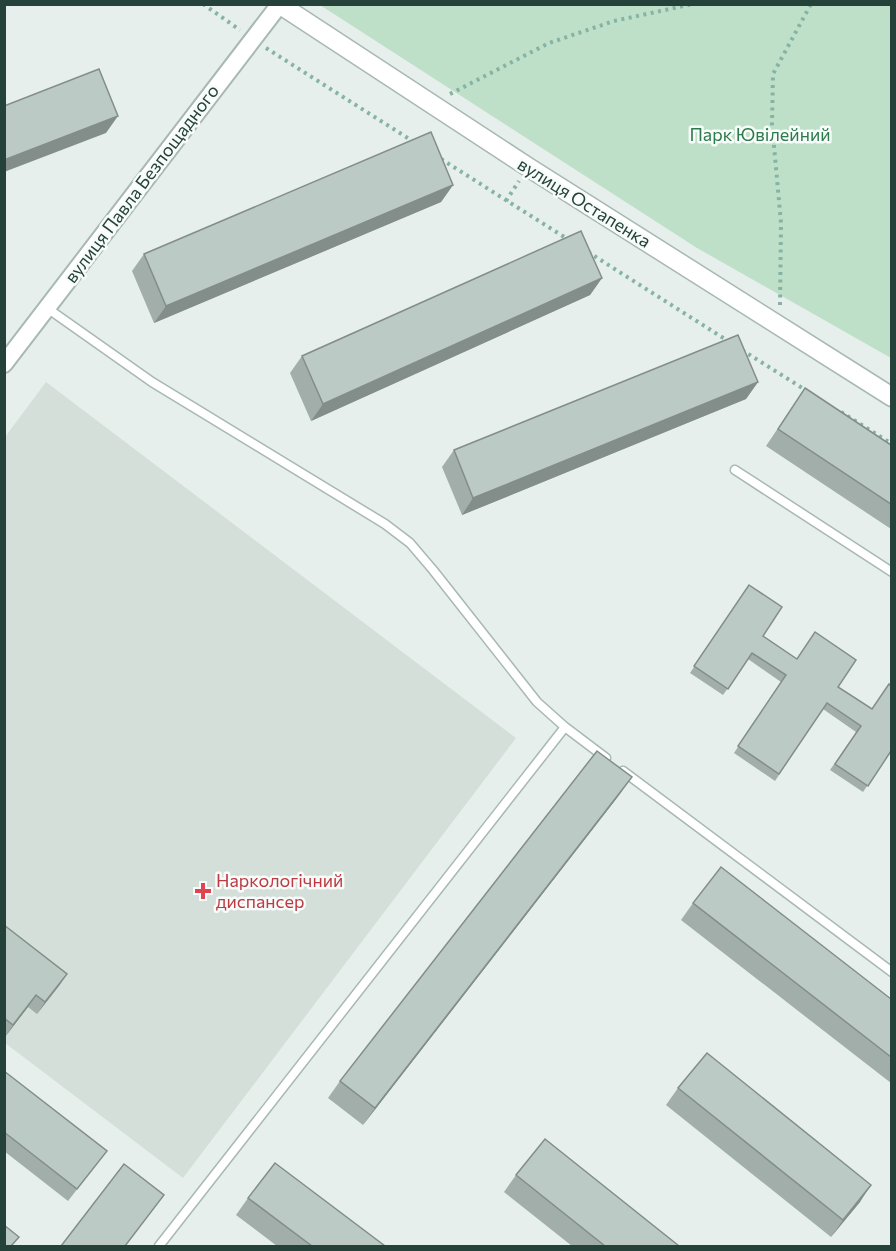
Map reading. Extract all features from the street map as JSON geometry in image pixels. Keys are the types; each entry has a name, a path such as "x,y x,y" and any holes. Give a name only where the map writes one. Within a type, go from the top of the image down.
{"street":[{"name":"вулиця Павла Безпощадного","path":"4,364 279,5"},
{"name":"вулиця Остапенка","path":"279,5 891,397"}],"lane":[{"path":"47,308 152,382 385,524 410,543 537,702 566,727 891,972"},
{"path":"735,470 891,572"},
{"path":"159,1246 566,727"}],"path":[{"path":"203,4 253,40 419,145"},
{"path":"432,105 549,43 614,21 693,4"},
{"path":"777,324 781,295 781,223 772,124 773,74 811,4"},
{"path":"438,158 577,246"},
{"path":"587,252 729,342"},
{"path":"740,348 810,393"},
{"path":"841,412 891,444"}],"shaded area":[{"name":"Наркологічний диспансер","path":"46,382 516,738 183,1178 5,1043 5,437"}],"green space":[{"name":"Парк Ювілейний","path":"320,5 891,5 891,358 697,248"}],"building":[{"path":"99,69 118,116 4,160 4,106"},
{"path":"431,132 453,185 166,306 144,254"},
{"path":"581,231 602,278 323,404 302,356"},
{"path":"738,335 758,382 473,498 454,450"},
{"path":"805,388 891,445 891,504 778,429"},
{"path":"749,585 782,607 763,636 797,659 815,632 856,660 838,687 872,709 889,684 891,686 891,751 868,786 835,764 861,726 827,703 779,774 738,746 786,675 752,653 728,689 694,666"},
{"path":"597,751 632,777 375,1108 340,1081"},
{"path":"721,867 891,999 891,1057 693,903"},
{"path":"4,925 67,974 45,1002 36,995 13,1025 4,1018"},
{"path":"707,1053 871,1185 843,1220 678,1088"},
{"path":"4,1071 107,1151 77,1189 4,1132"},
{"path":"545,1139 679,1246 605,1246 516,1175"},
{"path":"275,1163 385,1246 312,1246 248,1198"},
{"path":"124,1164 164,1195 125,1246 61,1246"},
{"path":"4,1225 19,1237 11,1246 4,1246"}],"place":[{"name":"Наркологічний диспансер","path":"203,891"}]}
